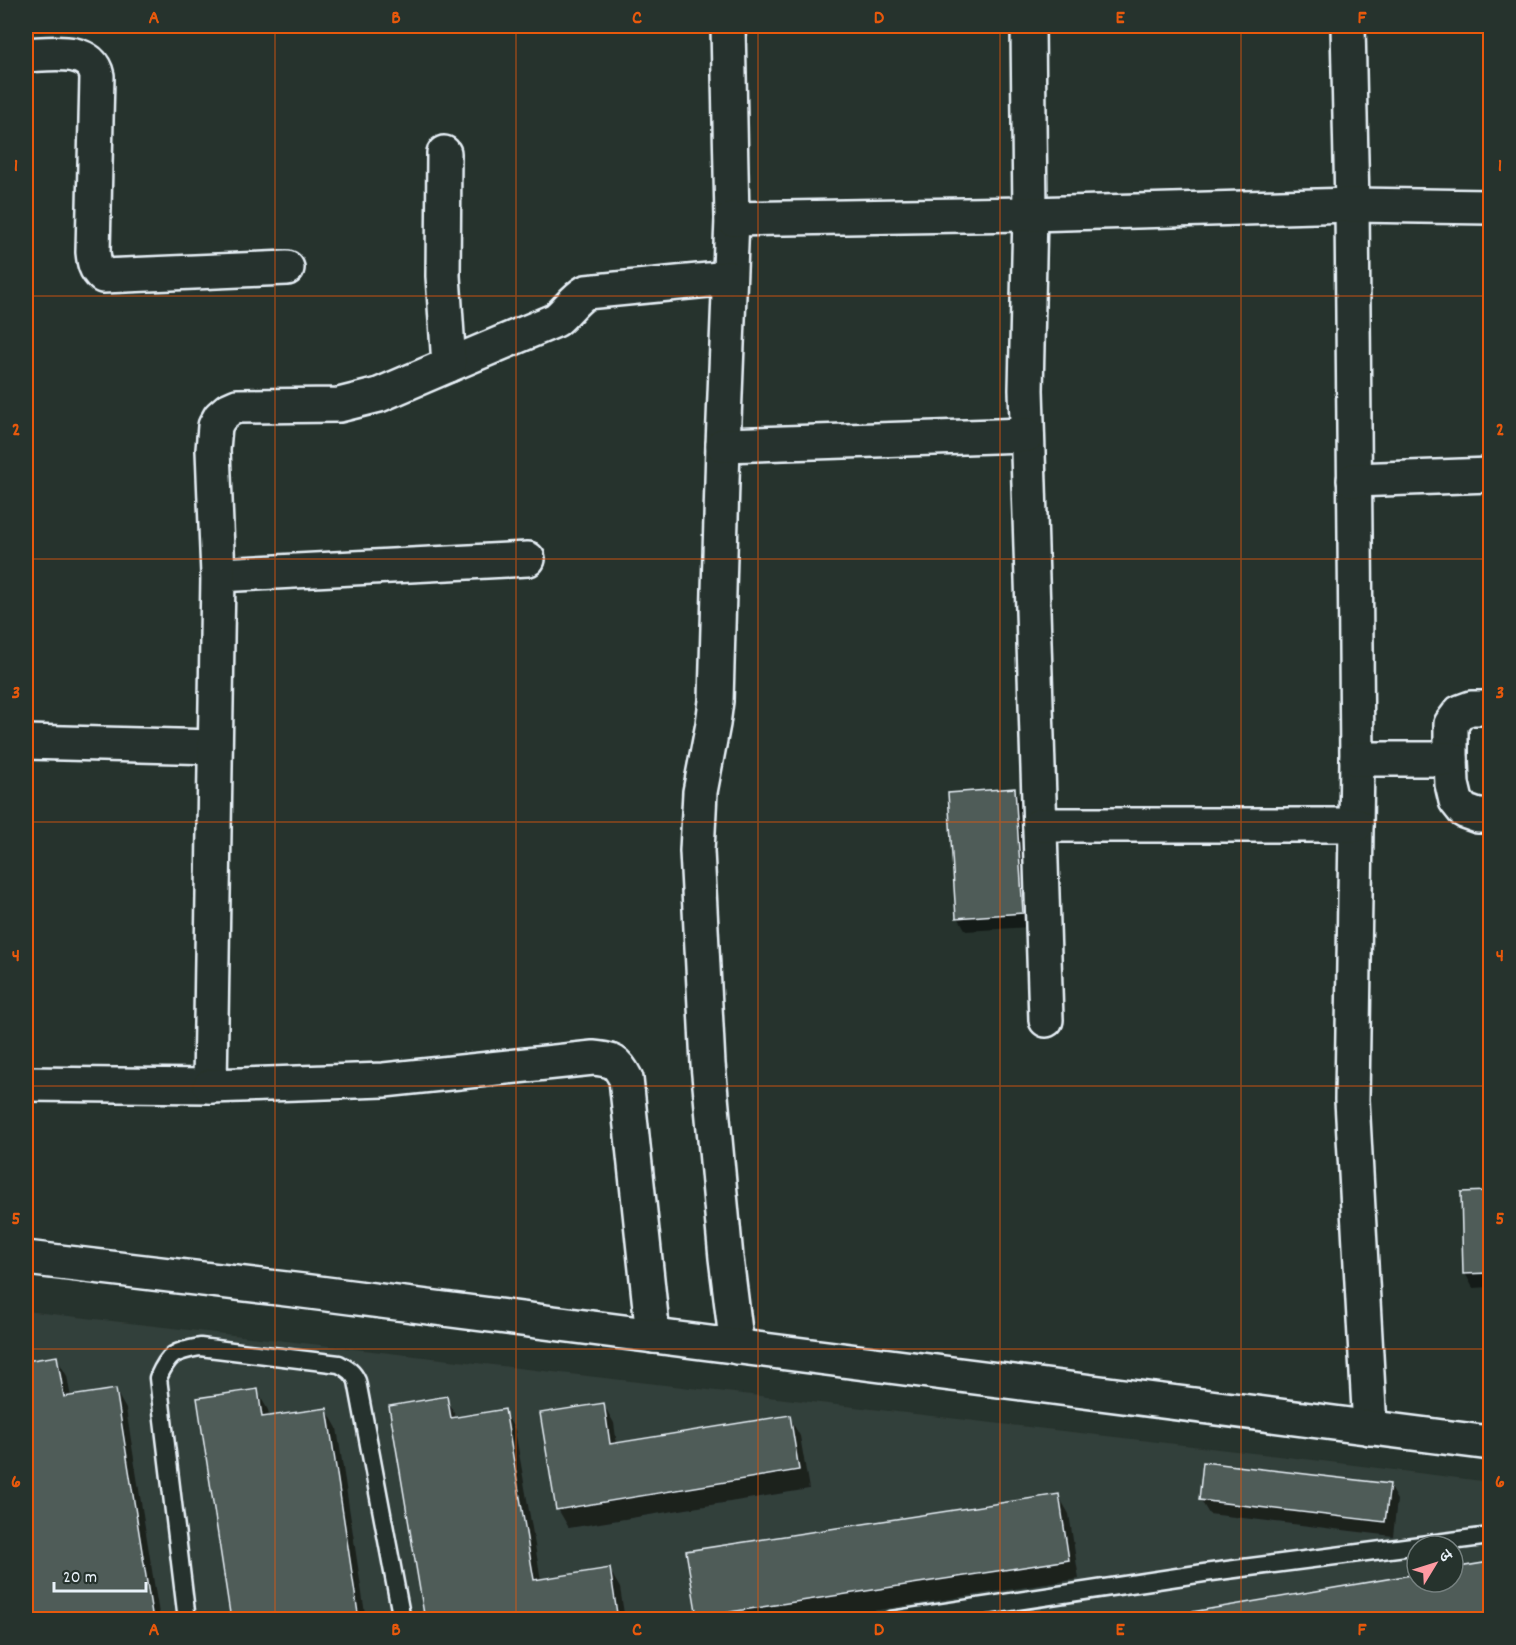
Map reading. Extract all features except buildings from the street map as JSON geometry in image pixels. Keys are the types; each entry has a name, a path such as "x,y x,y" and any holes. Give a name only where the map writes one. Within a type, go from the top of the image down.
{"street":[{"path":"728,26 732,219 716,701 700,792 697,851 708,1064 726,1258 737,1347"},
{"path":"1028,26 1030,214 1026,390 1046,1020"},
{"path":"1348,26 1352,205 1357,759 1352,1100 1370,1428"},
{"path":"26,55 73,54 85,58 96,70 93,252 95,267 99,273 103,276 287,268"},
{"path":"444,153 443,276 449,365"},
{"path":"732,219 1352,205 1491,207"},
{"path":"210,1086 218,575 213,450 215,426 220,417 237,406 339,405 379,395 556,320 586,292 729,278"},
{"path":"723,445 1027,435"},
{"path":"1354,480 1491,475"},
{"path":"218,575 528,559"},
{"path":"1491,708 1472,708 1460,712 1451,724 1452,784 1456,801 1464,811 1478,816 1491,816"},
{"path":"26,742 215,747"},
{"path":"1357,759 1451,759"},
{"path":"1040,825 1356,825"},
{"path":"26,1084 210,1086 384,1080 593,1058 609,1059 620,1066 626,1079 652,1336"},
{"path":"26,1258 1491,1443"}],"lane":[{"path":"187,1620 158,1378 165,1361 178,1351 200,1347 339,1364 353,1373 357,1381 402,1620"},
{"path":"891,1620 982,1613 1204,1573 1491,1536"}],"shaded area":[{"path":"26,1311 1490,1482 1490,1619 26,1620"}]}
